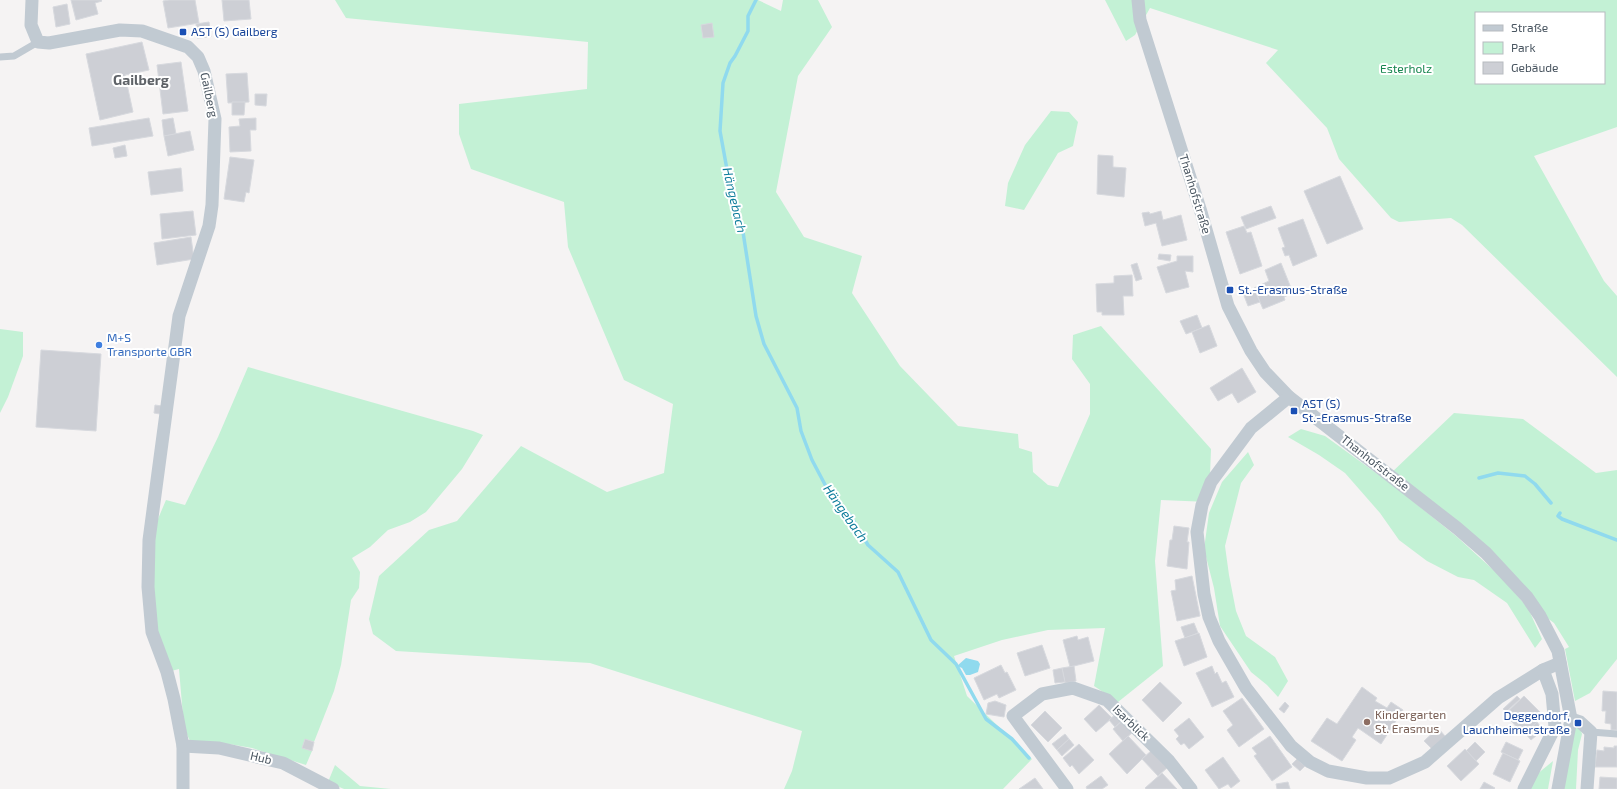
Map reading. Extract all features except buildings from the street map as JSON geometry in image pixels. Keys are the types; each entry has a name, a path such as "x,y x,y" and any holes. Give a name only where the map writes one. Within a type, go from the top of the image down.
{"street":[{"path":"32,0 31,25 38,42"},
{"name":"Thanhofstraße","path":"1138,0 1140,20 1201,212 1228,306 1251,351 1265,372 1289,397 1457,528 1486,553 1527,597 1540,616 1558,651 1571,719 1558,789"},
{"name":"Gailberg","path":"38,42 50,43 120,30 142,30 188,47 198,57 204,71 215,119 212,205 209,226 179,316 156,497 149,540 148,587 152,632 167,672 183,746 183,789"},
{"path":"1289,397 1251,428 1211,482 1202,505 1197,532 1204,594 1209,617 1219,641 1235,671 1274,726 1291,746 1310,762 1328,770 1388,783 1424,762 1498,698 1543,670 1560,663"},
{"path":"1524,789 1554,727 1552,694 1543,670"},
{"name":"Isarblick","path":"1067,789 1013,716 1042,694 1073,688 1107,700 1169,761 1191,789"},
{"path":"1571,719 1580,722 1591,732 1587,789"},
{"name":"Hub","path":"183,746 219,748 283,763 333,789"}],"lane":[{"path":"0,57 14,56 38,42"},
{"path":"1591,732 1617,734"}],"green space":[{"path":"335,0 758,0 781,11 783,0 818,0 832,27 798,76 776,192 804,237 862,256 852,293 900,366 958,426 1018,434 1019,448 1032,452 1033,472 1048,485 1058,487 1090,414 1090,384 1072,359 1073,335 1101,326 1211,449 1209,502 1161,500 1155,561 1163,666 1118,702 1094,686 1105,628 1048,630 1002,640 954,656 967,696 1032,759 1003,789 784,789 792,771 802,731 590,663 396,651 373,634 369,619 379,576 429,530 457,521 521,446 607,492 664,473 673,404 624,380 568,247 564,202 471,169 459,134 459,104 587,89 588,42 346,18"},
{"name":"Esterholz","path":"1105,0 1617,0 1617,127 1534,156 1604,281 1617,296 1617,377 1462,225 1451,218 1399,222 1391,218 1339,159 1327,128 1266,63 1278,50 1150,8 1135,35 1126,41"},
{"path":"1051,111 1069,112 1078,122 1073,146 1058,153 1024,210 1005,206 1008,183 1025,145"},
{"path":"0,329 23,332 23,356 8,397 0,413"},
{"path":"248,367 483,435 462,469 426,512 410,522 388,530 370,547 352,558 360,572 359,588 351,600 341,665 334,691 314,742 305,739 302,748 312,751 306,765 252,748 229,744 190,741 184,728 179,669 167,672 152,632 149,540 166,500 185,505 218,437"},
{"path":"1454,413 1523,419 1596,473 1617,470 1617,659 1590,693 1575,701 1565,649 1569,647 1554,623 1542,614 1486,553 1389,475"},
{"path":"1301,429 1325,436 1394,486 1456,536 1500,576 1528,608 1542,639 1535,648 1507,603 1474,580 1458,577 1427,561 1399,540 1380,513 1345,473 1319,455 1288,437"},
{"path":"1248,452 1254,465 1241,483 1225,546 1236,611 1246,636 1275,657 1288,681 1278,697 1267,685 1251,672 1220,626 1214,588 1204,549 1209,513 1222,482"},
{"path":"1573,725 1580,728 1582,734 1578,750 1576,789 1562,789"},
{"path":"1553,761 1548,789 1530,789 1536,775"},
{"path":"335,765 360,786 391,789 344,789 328,782"}],"water":[{"path":"966,658 978,661 980,664 978,672 966,675 962,668 957,666"}],"waterway":[{"name":"Hängebach","path":"756,0 748,16 748,31 730,63 723,83 720,131 728,175 743,232 756,316 764,344 797,408 801,431 812,460 830,494 850,515 868,545 898,572 931,640 956,664 986,719 1012,739 1029,758"},
{"path":"1479,478 1498,473 1525,476 1535,484 1551,503"},
{"path":"1560,513 1558,516 1562,519 1617,540"}],"place":[{"name":"AST (S) Gailberg","path":"183,32"},
{"name":"St.-Erasmus-Straße","path":"1230,290"},
{"name":"M+S Transporte GBR","path":"99,345"},
{"name":"AST (S) St.-Erasmus-Straße","path":"1294,411"},
{"name":"Kindergarten St. Erasmus","path":"1367,722"},
{"name":"Deggendorf, Lauchheimerstraße","path":"1578,723"}],"district":[{"name":"Gailberg","path":"141,80"}]}
